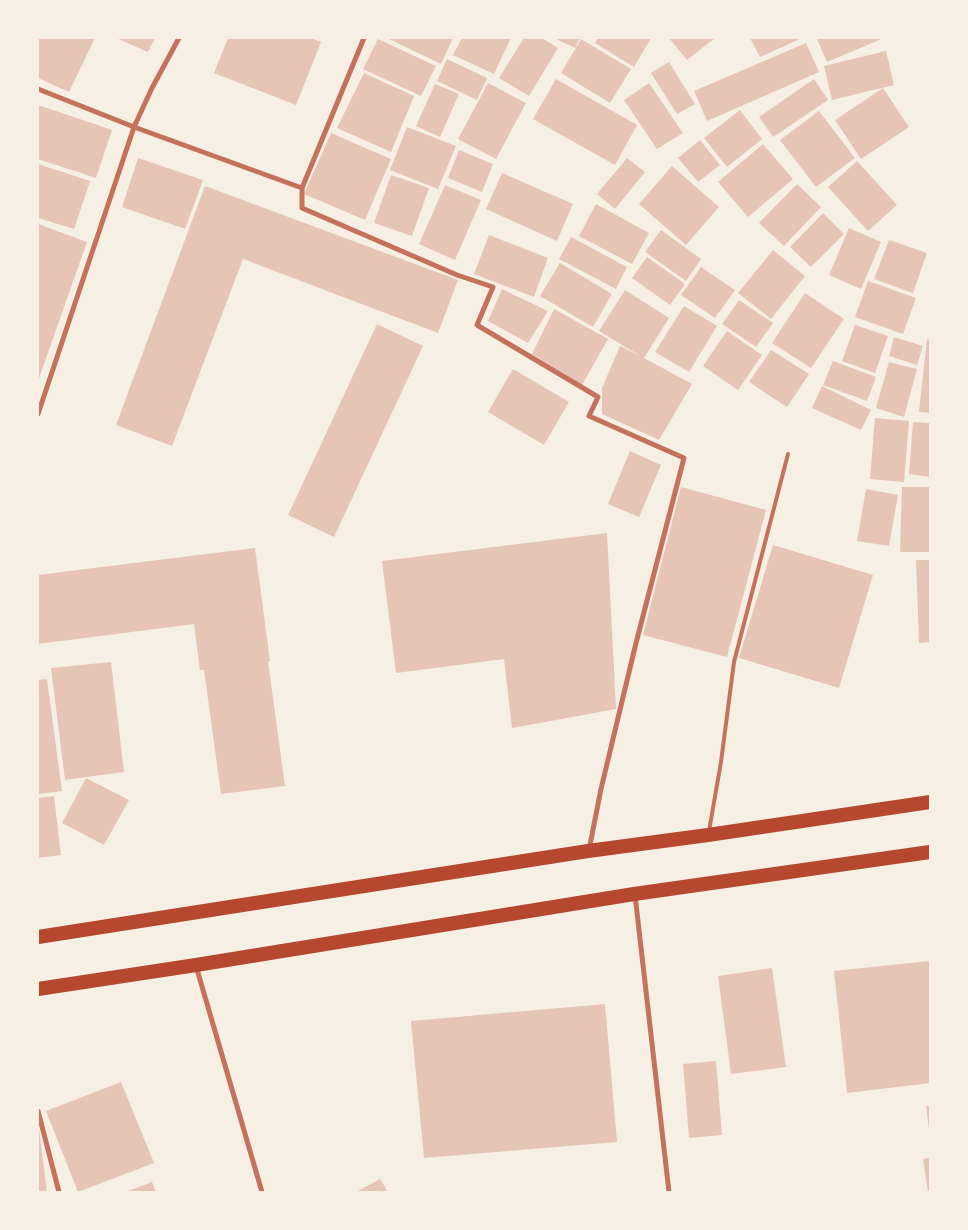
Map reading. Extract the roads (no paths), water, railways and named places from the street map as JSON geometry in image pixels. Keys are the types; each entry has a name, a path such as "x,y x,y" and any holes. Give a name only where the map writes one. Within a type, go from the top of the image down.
{"highway":[{"path":"38,937 588,851 930,802"},
{"path":"38,989 634,894 930,852"}],"street":[{"path":"38,414 134,127 152,88 179,38"},
{"path":"364,38 302,188 302,208 457,275 493,288 477,325 598,397 589,416 684,458 636,642 588,851"},
{"path":"38,89 134,127 302,188"},
{"path":"634,894 669,1192"},
{"path":"196,965 262,1192"},
{"path":"38,1111 59,1192"}],"lane":[{"path":"708,835 722,762 734,662 788,454"}]}
